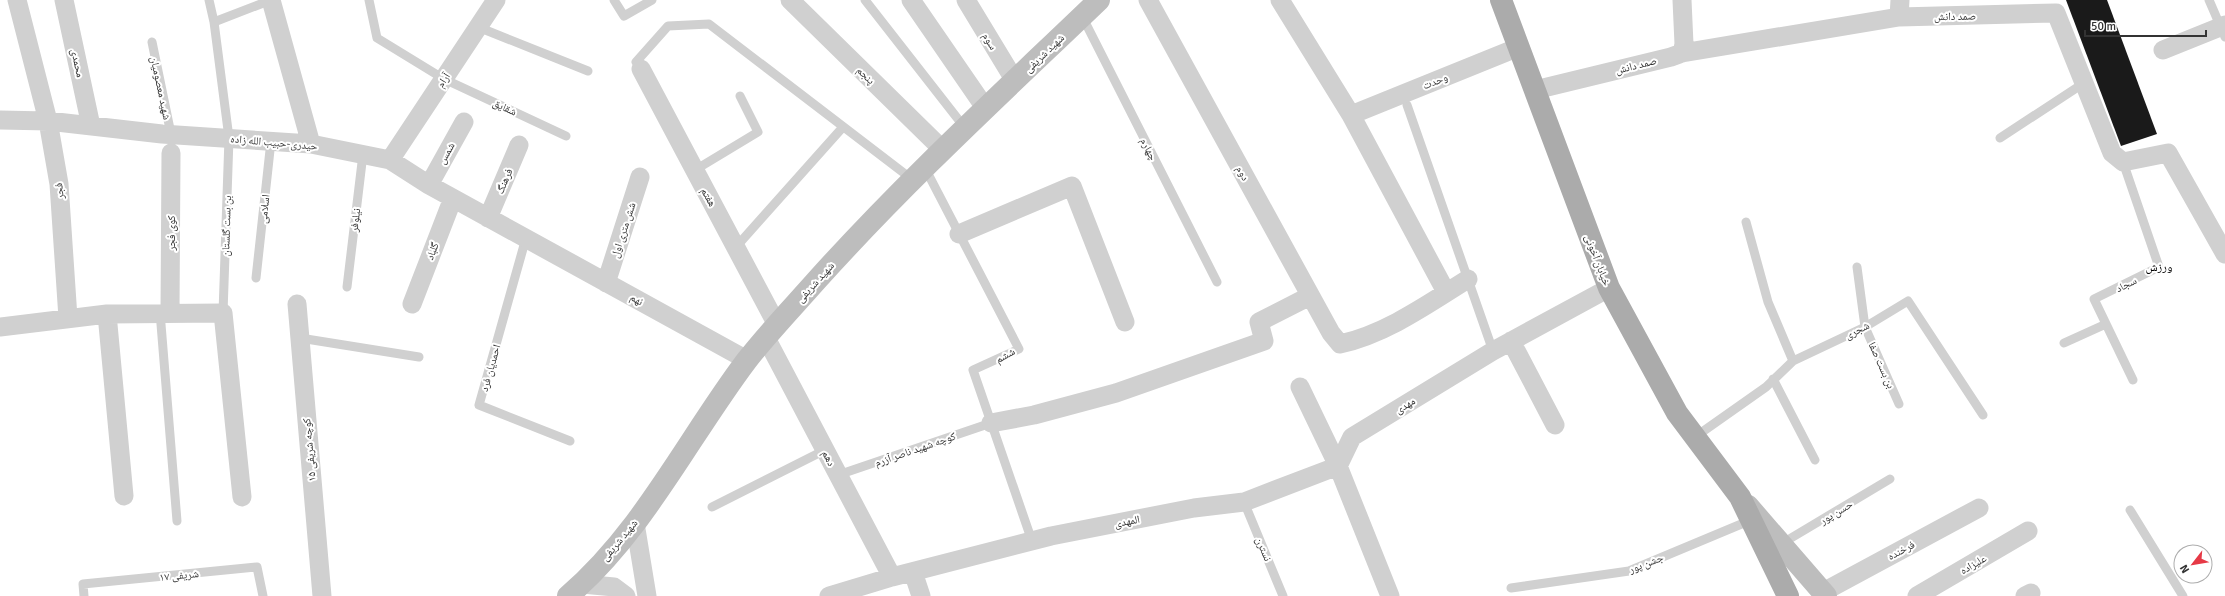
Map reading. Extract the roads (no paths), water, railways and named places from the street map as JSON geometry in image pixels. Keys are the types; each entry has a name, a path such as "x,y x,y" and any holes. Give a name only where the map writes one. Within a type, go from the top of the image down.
{"main road":[{"name":"شهید شریفی","path":"575,590 635,523 747,360 771,331 865,226 1099,0"},
{"name":"خیابان آخونی","path":"1502,0 1609,288 1677,413 1740,497 1788,596"},
{"path":"1740,497 1825,594"}],"street":[{"name":"فجر","path":"17,0 48,122 59,184 68,318"},
{"name":"محمدی","path":"64,0 91,126"},
{"path":"271,0 311,144"},
{"name":"آرام","path":"390,160 496,0"},
{"name":"پنجم","path":"790,0 943,150"},
{"path":"911,0 986,109"},
{"name":"سوم","path":"966,0 1015,81"},
{"name":"دوم","path":"1148,0 1331,334 1340,344 1352,341 1390,326 1446,292"},
{"path":"1280,0 1351,115 1446,292 1468,279"},
{"path":"1682,0 1684,44 1682,53"},
{"name":"صمد دانش","path":"1535,90 1682,53 1900,9 2056,14 2112,153 2123,162"},
{"path":"2164,50 2224,30"},
{"name":"وحدت","path":"1351,115 1519,48"},
{"name":"هفتم","path":"641,69 736,247 771,331"},
{"name":"حیدری-حبیب الله زاده","path":"0,120 48,122 171,134 311,144 390,160 428,185 526,238"},
{"name":"شمس","path":"428,185 464,122"},
{"name":"فرهنگ","path":"488,218 519,145"},
{"name":"کوی فجر","path":"165,312 171,153"},
{"path":"2123,162 2168,153 2225,254"},
{"name":"شش متری اول","path":"606,283 640,177"},
{"path":"959,234 1072,186 1125,322"},
{"name":"گلباد","path":"412,304 452,198"},
{"name":"نهم","path":"526,238 747,360"},
{"name":"مهدی","path":"1338,466 1352,437 1493,351 1609,288"},
{"path":"991,423 1034,415 1116,394 1264,341 1259,322 1310,296"},
{"name":"کوچه شریفی ۱۵","path":"297,304 322,596"},
{"path":"0,327 107,314 165,312 223,313 242,498"},
{"path":"107,314 124,496"},
{"name":"دهم","path":"771,331 825,450 892,577"},
{"path":"1511,341 1555,425"},
{"path":"1300,387 1338,466 1390,596"},
{"name":"المهدی","path":"829,596 892,577 1032,541 1194,508 1244,502 1338,466"},
{"name":"فرخنده","path":"1825,594 1979,508"},
{"path":"635,523 647,596"},
{"name":"علیزاده","path":"1917,596 2028,531"},
{"path":"913,572 921,596"},
{"path":"575,590 614,587 626,596"}],"lane":[{"name":"بن بست گلستان","path":"208,0 214,22 229,138 223,313"},
{"path":"214,22 271,0"},
{"name":"شقایق","path":"369,0 377,38 444,79 566,136"},
{"path":"614,0 624,16 652,0"},
{"path":"865,0 965,129"},
{"path":"2209,0 2224,30"},
{"name":"چهارم","path":"1082,16 1217,282"},
{"path":"641,69 636,62 668,26 709,24 843,127 919,174"},
{"path":"478,27 588,71"},
{"name":"شهید معصومیان","path":"152,42 171,134"},
{"path":"2000,138 2084,84"},
{"path":"695,170 758,132 740,96"},
{"path":"1407,105 1493,351"},
{"path":"736,247 843,127"},
{"name":"اسلامی","path":"256,278 271,141"},
{"name":"نیلوفر","path":"347,287 363,154"},
{"name":"سجاد","path":"2123,162 2159,267 2094,299 2132,380"},
{"name":"ششم","path":"919,174 959,234 1019,349 973,370 1032,541"},
{"path":"1746,222 1768,302 1793,361"},
{"name":"احمدیان فرد","path":"526,238 479,405 570,441"},
{"name":"بن بست صفا","path":"1857,266 1865,327 1899,404"},
{"name":"شجری","path":"1695,437 1773,380 1793,361 1865,327 1908,301 1983,415"},
{"path":"165,312 177,521"},
{"path":"2064,343 2106,324"},
{"path":"300,338 419,357"},
{"path":"1773,380 1815,460"},
{"name":"کوچه شهید ناصر آزرم","path":"838,475 991,423"},
{"path":"712,507 825,450"},
{"name":"حسن پور","path":"1781,544 1890,479"},
{"name":"نسترن","path":"1244,502 1283,596"},
{"path":"2130,510 2183,596"},
{"name":"جشن پور","path":"1511,588 1629,571 1751,520"},
{"name":"شریفی ۱۷","path":"84,596 83,584 257,567 263,596"}],"district":[{"name":"ورزش","path":"2159,267"}]}
